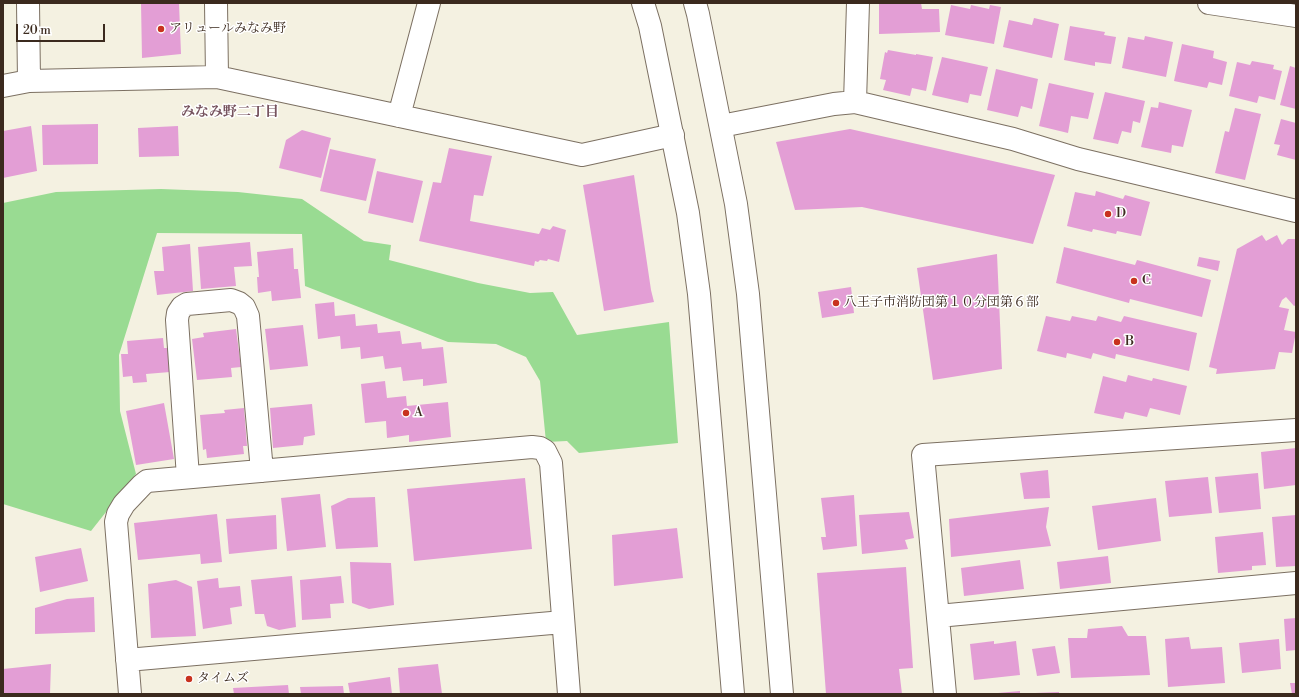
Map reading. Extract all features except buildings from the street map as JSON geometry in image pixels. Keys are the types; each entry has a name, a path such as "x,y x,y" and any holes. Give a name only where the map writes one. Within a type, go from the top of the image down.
{"street":[{"path":"28,3 29,80"},
{"path":"216,3 217,77"},
{"path":"399,116 429,3"},
{"path":"643,3 650,26 673,135 688,213 699,294 733,694"},
{"path":"695,3 736,204 748,294 782,694"},
{"path":"855,102 858,3"},
{"path":"1209,3 1296,16"},
{"path":"3,86 29,80 217,77 582,155 673,135"},
{"path":"721,126 855,102 1013,139 1078,159 1296,211"},
{"path":"188,477 178,313 182,307 187,304 231,300 244,307 248,316 262,471"},
{"path":"945,694 922,455 1296,430"},
{"path":"130,694 116,530 118,514 124,504 147,481 532,447 540,448 545,451 551,463 569,694"},
{"path":"938,616 1296,583"},
{"path":"127,660 563,622"}],"green space":[{"path":"161,189 238,192 302,199 364,241 391,245 389,260 478,283 530,293 553,292 577,335 669,322 678,443 579,453 567,441 546,442 540,381 526,357 496,344 448,342 305,286 302,234 157,233 119,355 120,411 136,474 91,531 3,504 3,203 56,192"}],"place":[{"name":"アリュールみなみ野","path":"161,29"},
{"name":"D","path":"1108,214"},
{"name":"C","path":"1134,281"},
{"name":"八王子市消防団第１０分団第６部","path":"836,303"},
{"name":"B","path":"1117,342"},
{"name":"A","path":"406,413"},
{"name":"タイムズ","path":"189,679"}],"district":[{"name":"みなみ野二丁目","path":"230,113"}]}
